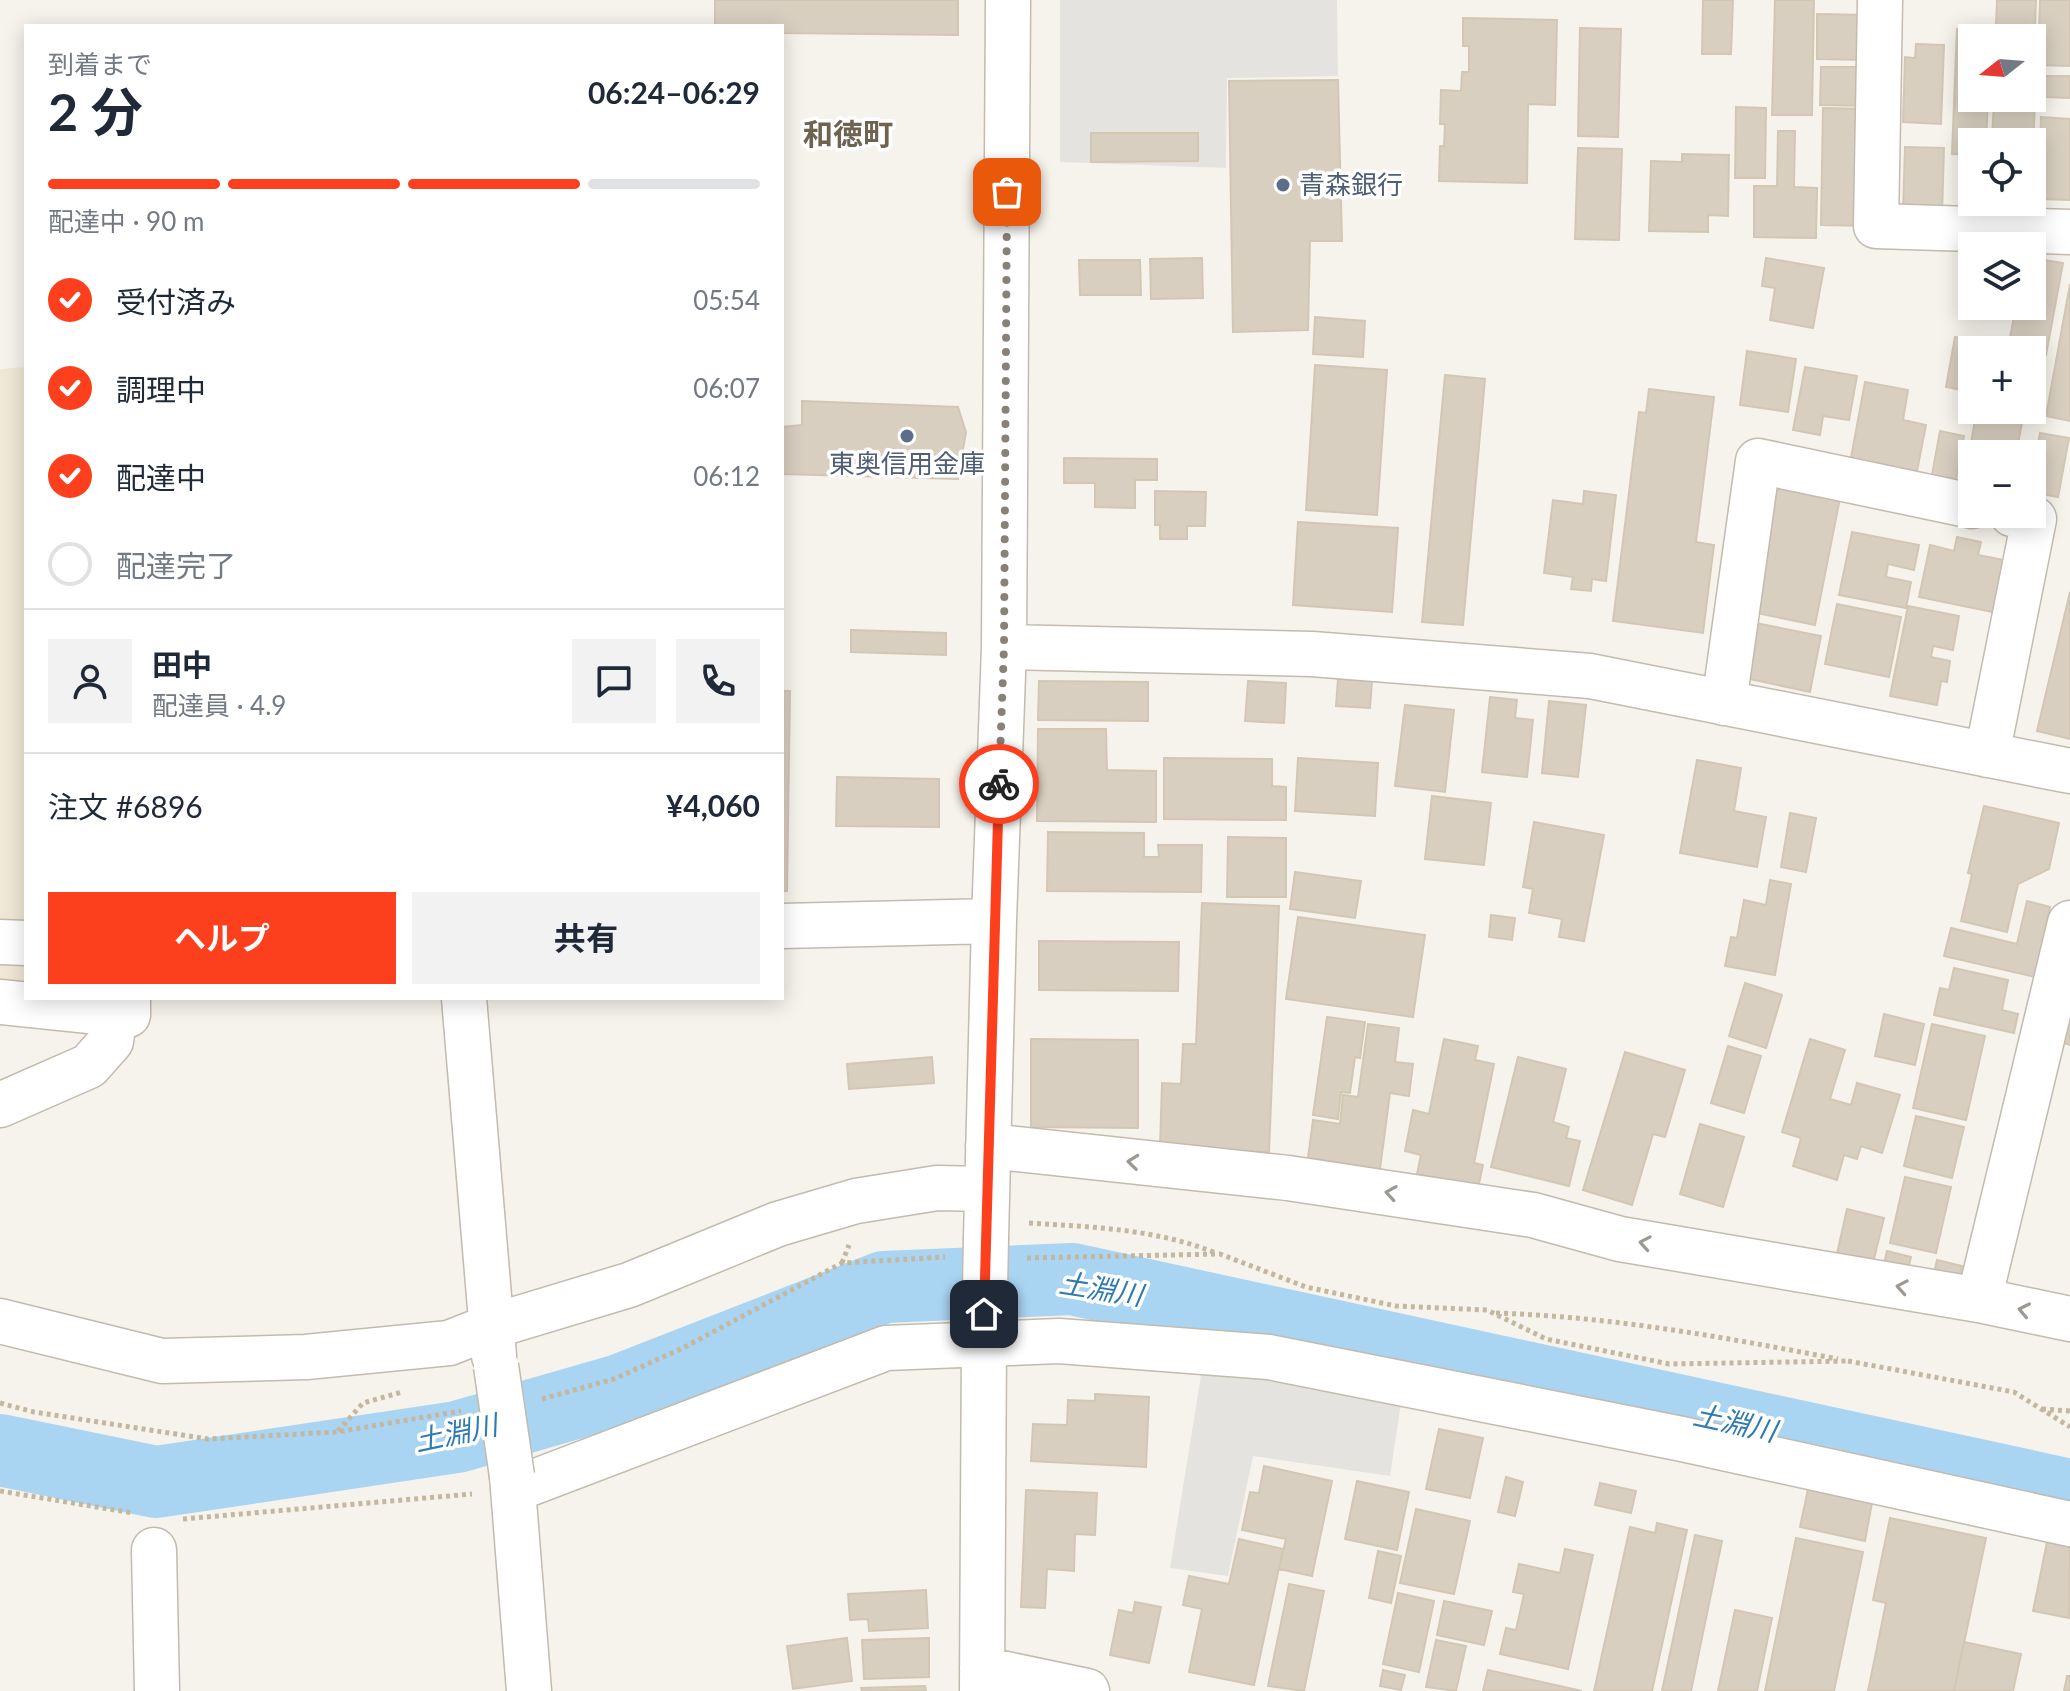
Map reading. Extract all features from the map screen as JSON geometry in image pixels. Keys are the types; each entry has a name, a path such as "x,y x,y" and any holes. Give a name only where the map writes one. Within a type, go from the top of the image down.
{"street":[{"path":"1008,0 1004,647 987,1189 982,1680 1087,1691"},
{"path":"1880,0 1876,226 2070,232"},
{"path":"1724,703 1758,461 1958,503"},
{"path":"1987,755 2032,528"},
{"path":"1004,647 1328,655 1590,676 2070,771"},
{"path":"784,926 994,921"},
{"path":"1979,1300 2070,923"},
{"path":"0,942 24,943"},
{"path":"464,1000 493,1346 513,1483 529,1691"},
{"path":"0,1002 122,1006 111,1041 89,1066 0,1105"},
{"path":"988,1146 1288,1178 1518,1212 1620,1239 1979,1300 2070,1319"},
{"path":"0,1321 162,1361 306,1357 449,1343 493,1346 629,1285 778,1224 856,1201 937,1188 987,1189"},
{"path":"513,1483 886,1348 1059,1341 1269,1357 1682,1439 2070,1524"},
{"path":"155,1528 157,1691"}],"path":[{"path":"1029,1223 1128,1230 1183,1239 1220,1254"},
{"path":"842,1263 849,1245"},
{"path":"1492,1313 1568,1315 1672,1328 2014,1392 2070,1427"},
{"path":"337,1432 363,1403"},
{"path":"2041,1409 2070,1411"},
{"path":"0,1491 155,1528 513,1483"}],"shaded area":[{"path":"1060,0 1337,0 1338,76 1227,78 1226,168 1060,162"},
{"path":"24,367 24,990 0,987 0,369"},
{"path":"1202,1369 1402,1396 1390,1476 1253,1456 1228,1576 1170,1568"}],"building":[{"path":"715,0 958,0 958,35 784,33 784,24 715,24"},
{"path":"1703,0 1733,0 1731,54 1702,54"},
{"path":"1775,0 1814,0 1812,115 1772,115"},
{"path":"1997,0 2036,0 2035,24 1996,24"},
{"path":"2040,0 2070,0 2070,66 2046,65 2046,24 2039,24"},
{"path":"1817,14 1867,15 1867,60 1817,59"},
{"path":"1463,18 1557,20 1555,105 1528,104 1527,183 1439,181 1440,146 1444,146 1445,124 1440,124 1441,90 1461,91 1462,72 1469,72 1469,46 1463,46"},
{"path":"1580,28 1621,29 1618,137 1578,136"},
{"path":"1958,29 1958,112 1987,112 1987,128 1958,128 1958,154 1952,154"},
{"path":"1916,44 1944,45 1941,124 1903,122 1905,57 1915,58"},
{"path":"1821,67 1871,67 1870,106 1820,105"},
{"path":"2046,76 2070,76 2070,98 2046,97"},
{"path":"1338,80 1342,241 1310,241 1308,330 1233,332 1229,81"},
{"path":"1736,107 1766,108 1765,178 1735,178"},
{"path":"1823,108 1869,109 1867,226 1821,225"},
{"path":"1993,112 2034,112 2034,128 1993,128"},
{"path":"2041,117 2070,119 2070,200 2046,199 2046,128 2041,128"},
{"path":"1778,131 1795,131 1794,187 1817,188 1816,238 1754,237 1754,186 1777,186"},
{"path":"1091,133 1198,133 1198,161 1091,162"},
{"path":"1905,147 1944,148 1942,214 1903,212"},
{"path":"1578,148 1622,149 1619,240 1575,239"},
{"path":"1682,154 1729,155 1728,216 1708,215 1708,232 1649,231 1651,161 1682,162"},
{"path":"1202,258 1203,298 1151,299 1150,259"},
{"path":"1766,258 1824,268 1813,328 1770,320 1775,288 1762,286"},
{"path":"1079,260 1140,260 1141,295 1080,295"},
{"path":"2046,260 2063,263 2046,355 2046,336 2010,336 2013,320 2046,320"},
{"path":"2070,284 2070,421 2046,416"},
{"path":"1315,317 1365,321 1363,357 1313,354"},
{"path":"1955,337 1958,338 1958,389 1946,387"},
{"path":"1747,351 1796,359 1788,412 1740,405"},
{"path":"1315,365 1387,370 1377,515 1306,510"},
{"path":"1805,367 1857,376 1849,420 1823,416 1820,435 1793,430"},
{"path":"1445,375 1485,379 1463,625 1422,622"},
{"path":"1865,382 1908,390 1903,420 1926,425 1916,476 1850,463"},
{"path":"1649,389 1714,397 1696,542 1714,545 1703,633 1613,621 1639,412 1646,413"},
{"path":"802,401 958,407 966,432 958,479 784,474 784,427 802,425"},
{"path":"1974,424 2022,424 2019,440 1972,440"},
{"path":"1940,431 1964,436 1963,440 1958,440 1956,479 1932,475"},
{"path":"2040,433 2069,438 2058,497 2046,495 2046,440 2039,440"},
{"path":"1064,458 1157,459 1157,480 1135,480 1135,508 1095,507 1095,483 1064,483"},
{"path":"1784,487 1840,498 1815,625 1747,611 1769,496"},
{"path":"1155,491 1206,492 1205,526 1187,526 1187,539 1160,539 1160,525 1155,525"},
{"path":"1584,491 1616,495 1606,581 1592,579 1591,591 1571,589 1573,577 1544,573 1553,500 1583,504"},
{"path":"1298,522 1398,528 1392,612 1293,605"},
{"path":"1852,532 1919,545 1914,570 1888,564 1886,577 1911,582 1906,608 1839,595"},
{"path":"1957,537 1981,542 1978,555 2004,560 1993,612 1919,597 1930,545 1954,551"},
{"path":"2070,592 2070,739 2037,731"},
{"path":"1837,604 1901,617 1889,677 1825,664"},
{"path":"1908,606 1959,616 1953,650 1933,646 1931,657 1950,661 1947,682 1941,681 1937,705 1890,696"},
{"path":"1751,622 1821,636 1810,692 1740,677"},
{"path":"851,630 946,633 946,655 851,652"},
{"path":"1338,679 1372,681 1370,708 1336,706"},
{"path":"1039,681 1148,682 1148,721 1038,720"},
{"path":"1248,681 1286,683 1284,723 1245,721"},
{"path":"784,691 790,691 787,891 784,891"},
{"path":"1490,697 1517,700 1515,718 1533,720 1527,777 1482,772"},
{"path":"1549,701 1586,705 1578,777 1542,773"},
{"path":"1405,705 1454,710 1445,792 1395,786"},
{"path":"1038,729 1106,729 1107,770 1156,771 1156,822 1037,821"},
{"path":"1164,758 1272,759 1272,786 1286,787 1286,820 1164,819"},
{"path":"1298,758 1378,763 1375,816 1295,811"},
{"path":"1697,760 1741,768 1734,811 1766,817 1757,867 1680,853"},
{"path":"837,777 939,779 939,827 836,826"},
{"path":"1432,796 1491,803 1484,865 1425,859"},
{"path":"1984,806 2059,823 2049,869 2018,884 2007,932 1961,921 1972,874 1968,873"},
{"path":"1790,813 1816,818 1806,872 1781,867"},
{"path":"1534,822 1604,835 1584,941 1559,937 1562,919 1529,913 1533,889 1523,887"},
{"path":"1048,832 1144,833 1144,857 1159,857 1158,845 1202,845 1201,892 1047,891"},
{"path":"1228,837 1286,838 1286,897 1227,897"},
{"path":"1295,872 1361,881 1355,918 1290,909"},
{"path":"1770,880 1791,884 1775,975 1725,966 1731,937 1737,938 1744,900 1766,905"},
{"path":"2027,901 2050,907 2035,977 1944,956 1951,928 2017,944"},
{"path":"1202,903 1279,906 1269,1152 1160,1147 1162,1083 1181,1084 1183,1044 1196,1044"},
{"path":"1491,915 1515,918 1512,940 1489,937"},
{"path":"1298,917 1425,935 1413,1017 1286,999"},
{"path":"1039,941 1179,942 1178,991 1039,990"},
{"path":"1954,968 2008,980 2002,1010 2018,1014 2014,1033 1934,1015 1940,988 1949,990"},
{"path":"1745,983 1782,995 1766,1048 1729,1036"},
{"path":"1884,1014 1924,1024 1915,1065 1875,1056"},
{"path":"1327,1017 1365,1022 1360,1058 1355,1057 1350,1093 1341,1092 1338,1119 1313,1115"},
{"path":"2070,1022 2070,1045 2063,1043"},
{"path":"1368,1024 1399,1028 1395,1062 1413,1064 1409,1096 1390,1093 1380,1169 1308,1158 1313,1120 1340,1124 1343,1095 1358,1097"},
{"path":"1932,1024 1985,1036 1966,1120 1913,1108"},
{"path":"1031,1039 1138,1040 1138,1128 1031,1127"},
{"path":"1444,1039 1478,1046 1475,1060 1494,1064 1474,1163 1483,1165 1478,1188 1417,1174 1421,1155 1405,1151 1413,1110 1429,1114"},
{"path":"1810,1039 1845,1050 1830,1099 1851,1105 1857,1083 1900,1095 1882,1153 1861,1146 1857,1159 1844,1155 1837,1180 1793,1166 1801,1138 1782,1132"},
{"path":"1728,1046 1761,1056 1744,1113 1711,1103"},
{"path":"1625,1052 1685,1070 1665,1137 1653,1134 1632,1205 1583,1190"},
{"path":"932,1057 934,1083 849,1089 847,1064"},
{"path":"1518,1057 1566,1069 1553,1122 1569,1127 1566,1138 1580,1141 1569,1186 1491,1167"},
{"path":"1916,1116 1964,1127 1952,1178 1904,1166"},
{"path":"1700,1124 1744,1137 1723,1207 1680,1194"},
{"path":"1905,1177 1951,1187 1936,1253 1890,1243"},
{"path":"1847,1209 1884,1218 1872,1267 1836,1258"},
{"path":"1887,1251 1911,1257 1907,1273 1883,1267"},
{"path":"1937,1260 1962,1266 1958,1284 1933,1278"},
{"path":"1095,1394 1149,1397 1146,1467 1031,1461 1033,1424 1067,1425 1068,1400 1095,1401"},
{"path":"1439,1429 1483,1438 1470,1498 1426,1489"},
{"path":"1264,1466 1332,1481 1312,1576 1279,1569 1286,1539 1242,1530 1250,1492 1259,1493"},
{"path":"1506,1477 1523,1482 1515,1516 1498,1512"},
{"path":"1357,1481 1409,1492 1397,1550 1345,1539"},
{"path":"1600,1483 1636,1491 1631,1513 1595,1505"},
{"path":"1808,1489 1872,1503 1865,1541 1800,1527"},
{"path":"1026,1490 1097,1493 1095,1535 1075,1534 1074,1571 1047,1569 1045,1608 1021,1607"},
{"path":"1416,1509 1470,1521 1454,1594 1400,1583"},
{"path":"1890,1518 1986,1538 1954,1691 1868,1691 1886,1603 1873,1600"},
{"path":"1657,1523 1687,1530 1652,1691 1594,1691 1630,1527 1655,1533"},
{"path":"1695,1535 1722,1541 1691,1691 1662,1691"},
{"path":"2048,1537 2070,1542 2069,1618 2033,1611"},
{"path":"1796,1538 1863,1552 1834,1691 1765,1691"},
{"path":"1239,1539 1283,1549 1254,1685 1189,1672 1202,1609 1183,1605 1189,1576 1229,1584"},
{"path":"1565,1549 1593,1555 1568,1669 1500,1654 1506,1628 1516,1630 1524,1594 1513,1592 1519,1564 1560,1573"},
{"path":"1378,1551 1401,1556 1391,1603 1369,1598"},
{"path":"1289,1584 1324,1591 1304,1691 1268,1686"},
{"path":"926,1590 928,1628 869,1631 868,1619 850,1620 848,1594"},
{"path":"1398,1593 1434,1601 1419,1672 1383,1664"},
{"path":"1444,1601 1492,1611 1484,1645 1437,1635"},
{"path":"1135,1602 1161,1607 1149,1663 1110,1655 1119,1610 1133,1613"},
{"path":"1735,1610 1772,1618 1757,1691 1718,1691"},
{"path":"847,1638 852,1681 793,1689 787,1646"},
{"path":"929,1638 929,1677 864,1679 862,1640"},
{"path":"1436,1640 1466,1646 1456,1691 1426,1687"},
{"path":"1964,1642 2021,1654 2013,1691 1954,1691"},
{"path":"1383,1670 1405,1675 1401,1690 1380,1686"},
{"path":"1488,1670 1582,1691 1483,1691"},
{"path":"2067,1676 2070,1676 2070,1691 2064,1691"},
{"path":"925,1686 926,1691 862,1691 861,1688"}],"waterway":[{"name":"土淵川","path":"0,1450 156,1482 457,1437 620,1390 884,1287 1072,1279 2070,1495"}],"way so far":[{"path":"999,784 1004,647 1007,192"}],"place":[{"name":"青森銀行","path":"1283,185"},
{"name":"東奥信用金庫","path":"907,436"}],"district":[{"name":"和徳町","path":"848,135"}],"route":[{"path":"984,1314 999,784"}]}
